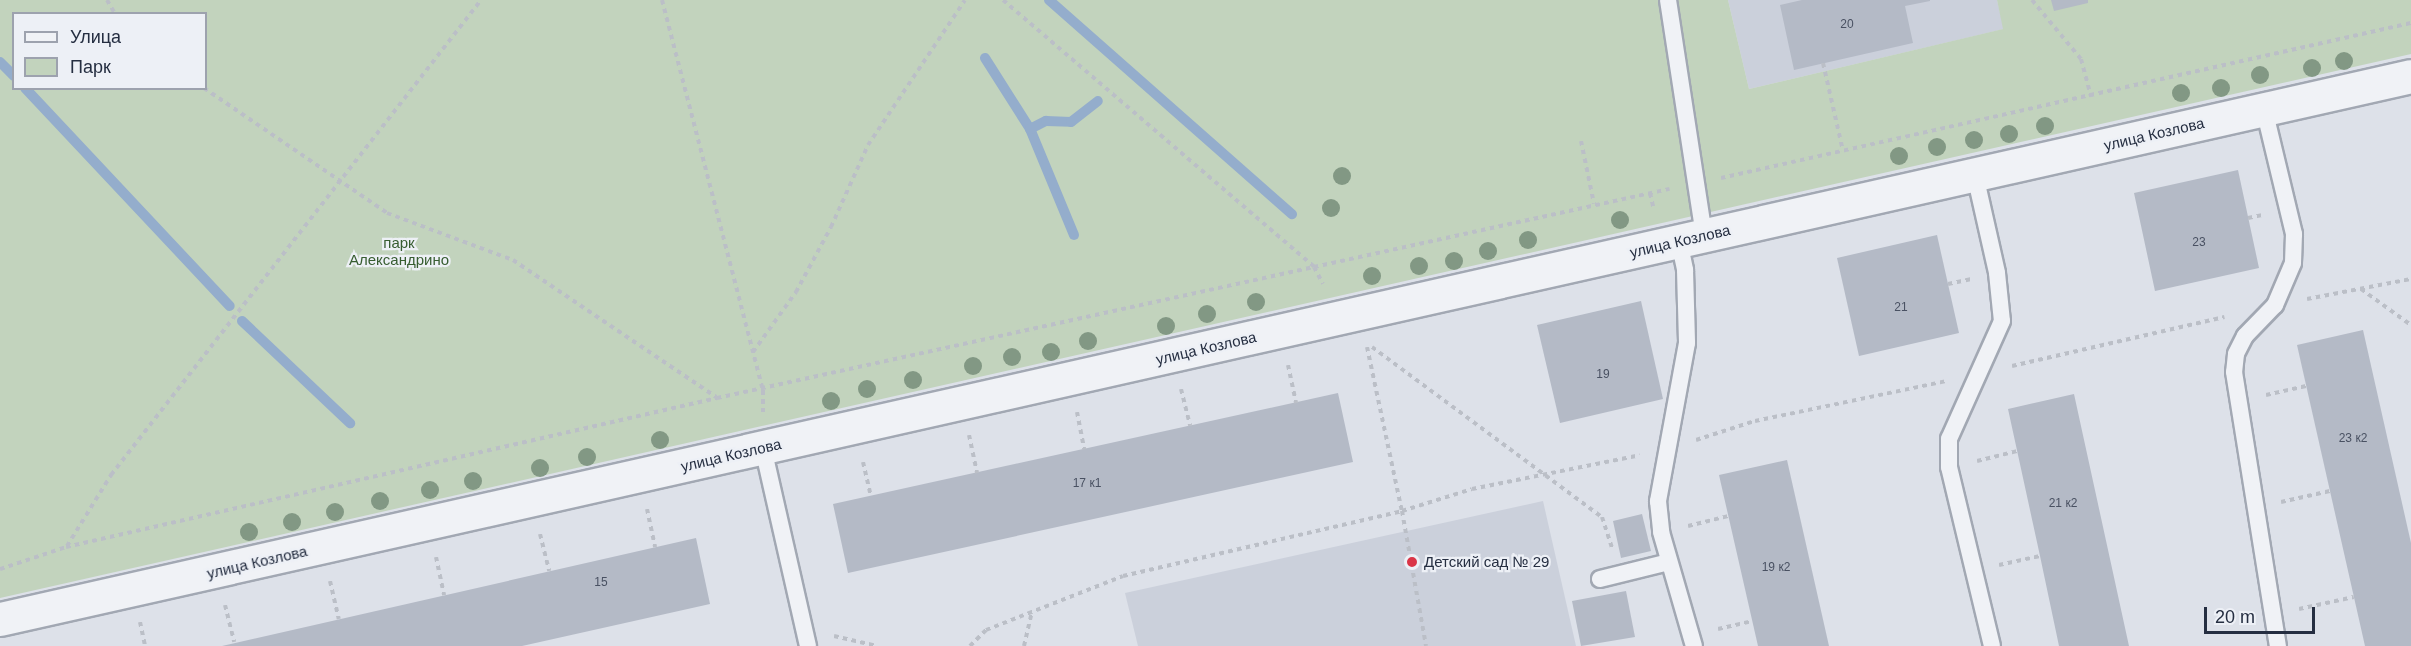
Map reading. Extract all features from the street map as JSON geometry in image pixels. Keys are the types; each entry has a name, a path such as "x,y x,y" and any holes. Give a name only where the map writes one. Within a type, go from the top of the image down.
{"street":[{"name":"улица Козлова","path":"0,620 763,435 1692,239 2411,76"}],"lane":[{"path":"1668,0 1696,183 1692,239 1685,270 1688,343 1664,450 1658,501 1661,532 1692,641"},
{"path":"2264,109 2294,234 2293,263 2275,305 2245,336 2236,354 2234,372 2278,646"},
{"path":"1975,175 1997,273 2002,321 1949,440 1950,467 1992,646"},
{"path":"763,435 806,638"},
{"path":"1600,579 1669,562"}],"path":[{"path":"66,547 111,475 481,0"},
{"path":"662,0 763,390 763,435"},
{"path":"753,352 796,292 831,227 868,145 965,0"},
{"path":"1003,0 1314,267"},
{"path":"2032,0 2081,59 2091,97"},
{"path":"1696,183 2091,97 2411,22"},
{"path":"1822,63 1843,151"},
{"path":"207,90 302,158 341,180 387,213 513,260 717,398"},
{"path":"1581,141 1594,204"},
{"path":"0,569 66,547 717,398 763,390 1594,204 1678,188"},
{"path":"2360,288 2411,325"},
{"path":"1426,646 1402,511 1366,343 1602,517 1619,574"},
{"path":"1287,360 1296,402"},
{"path":"1180,384 1190,426"},
{"path":"2238,401 2306,386"},
{"path":"1076,407 1084,449"},
{"path":"968,432 977,473"},
{"path":"1950,467 2017,451"},
{"path":"861,456 871,496"},
{"path":"2256,508 2330,491"},
{"path":"646,504 655,547"},
{"path":"1661,532 1728,516"},
{"path":"539,528 549,571"},
{"path":"434,552 444,595"},
{"path":"1974,571 2040,556"},
{"path":"328,576 339,618"},
{"path":"2273,614 2354,597"},
{"path":"224,599 234,642"},
{"path":"1024,646 1032,612"},
{"path":"139,618 145,646"},
{"path":"1692,641 1752,621"},
{"path":"806,638 877,646"}],"shaded area":[{"path":"1728,0 1997,0 2004,29 1749,89"},
{"name":"Детский сад № 29","path":"1543,501 1576,646 1138,646 1125,593"}],"green space":[{"name":"парк Александрино","path":"0,0 1728,0 1749,89 2003,29 1997,0 2411,0 2411,54 0,598"}],"building":[{"path":"1802,0 1930,1 1905,6 1913,43 1794,70 1780,5"},
{"path":"2051,0 2088,0 2088,3 2054,11"},
{"path":"2238,170 2259,268 2155,291 2134,193"},
{"path":"1937,235 1959,333 1859,356 1837,258"},
{"path":"1641,301 1663,399 1560,423 1537,325"},
{"path":"2363,330 2411,543 2411,646 2365,646 2297,345"},
{"path":"1338,393 1353,462 848,573 833,504"},
{"path":"2074,394 2129,646 2059,646 2008,409"},
{"path":"1787,460 1829,646 1758,646 1719,475"},
{"path":"1642,514 1651,551 1621,558 1613,521"},
{"path":"696,538 710,604 522,646 222,646"},
{"path":"1626,591 1635,637 1581,646 1572,601"}],"waterway":[{"path":"1049,0 1292,214"},
{"path":"985,58 1030,129"},
{"path":"0,62 12,74"},
{"path":"27,90 230,306"},
{"path":"1074,235 1030,129 1046,121 1071,122 1098,101"},
{"path":"242,321 350,423"}],"place":[{"name":"Детский сад № 29","path":"1412,562"}]}
